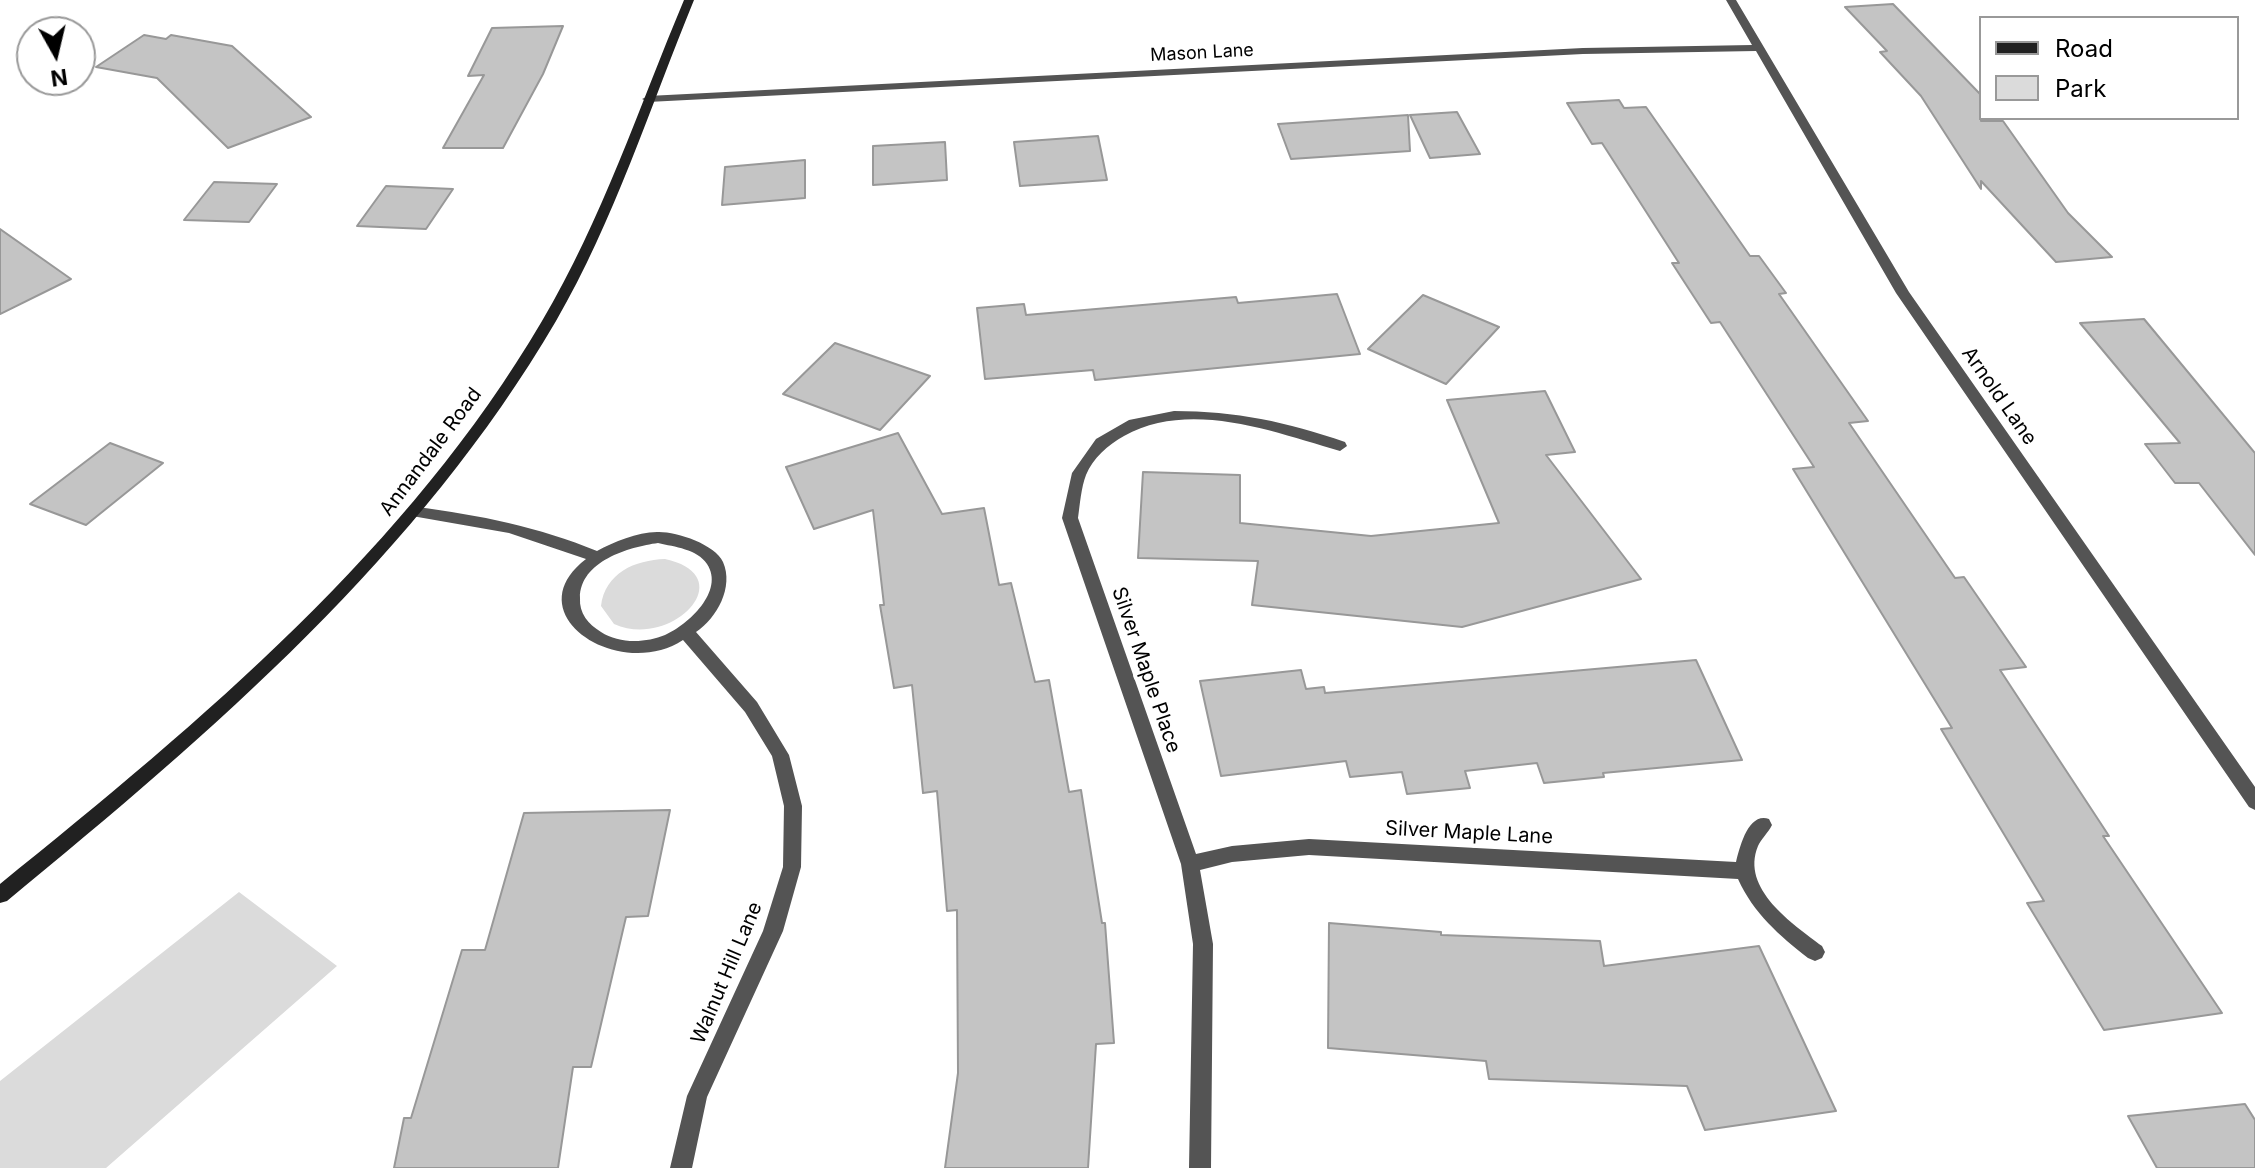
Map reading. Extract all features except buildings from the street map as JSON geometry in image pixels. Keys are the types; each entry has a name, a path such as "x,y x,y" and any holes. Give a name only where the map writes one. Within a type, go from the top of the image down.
{"main road":[{"name":"Annandale Road","path":"0,895 106,810 258,675 417,512 487,417 549,322 597,221 689,0"}],"street":[{"name":"Arnold Lane","path":"1731,0 1903,293 2255,802"},
{"name":"Mason Lane","path":"648,99 1583,51 1759,48"},
{"name":"Silver Maple Place","path":"1200,1168 1203,944 1190,864 1070,518 1070,490 1083,462 1102,443 1128,427 1157,417 1204,414 1252,418 1296,428 1340,446"},
{"path":"417,512 482,520 550,536 597,557"},
{"path":"658,537 684,539 709,552 720,570 720,592 707,615 686,632 651,645 620,647 593,639 576,624 570,602 577,580 597,557 630,541 658,537"},
{"name":"Walnut Hill Lane","path":"681,1168 697,1096 773,931 792,867 793,806 780,755 751,707 686,632"},
{"path":"1763,825 1748,847 1747,871 1757,899 1815,952"},
{"name":"Silver Maple Lane","path":"1190,864 1232,854 1309,847 1747,871"}],"green space":[{"path":"665,559 688,568 698,580 698,594 690,608 676,619 657,627 636,629 614,624 601,606 608,585 623,570 643,562"},
{"path":"239,892 337,966 106,1168 0,1168 0,1081"}]}
